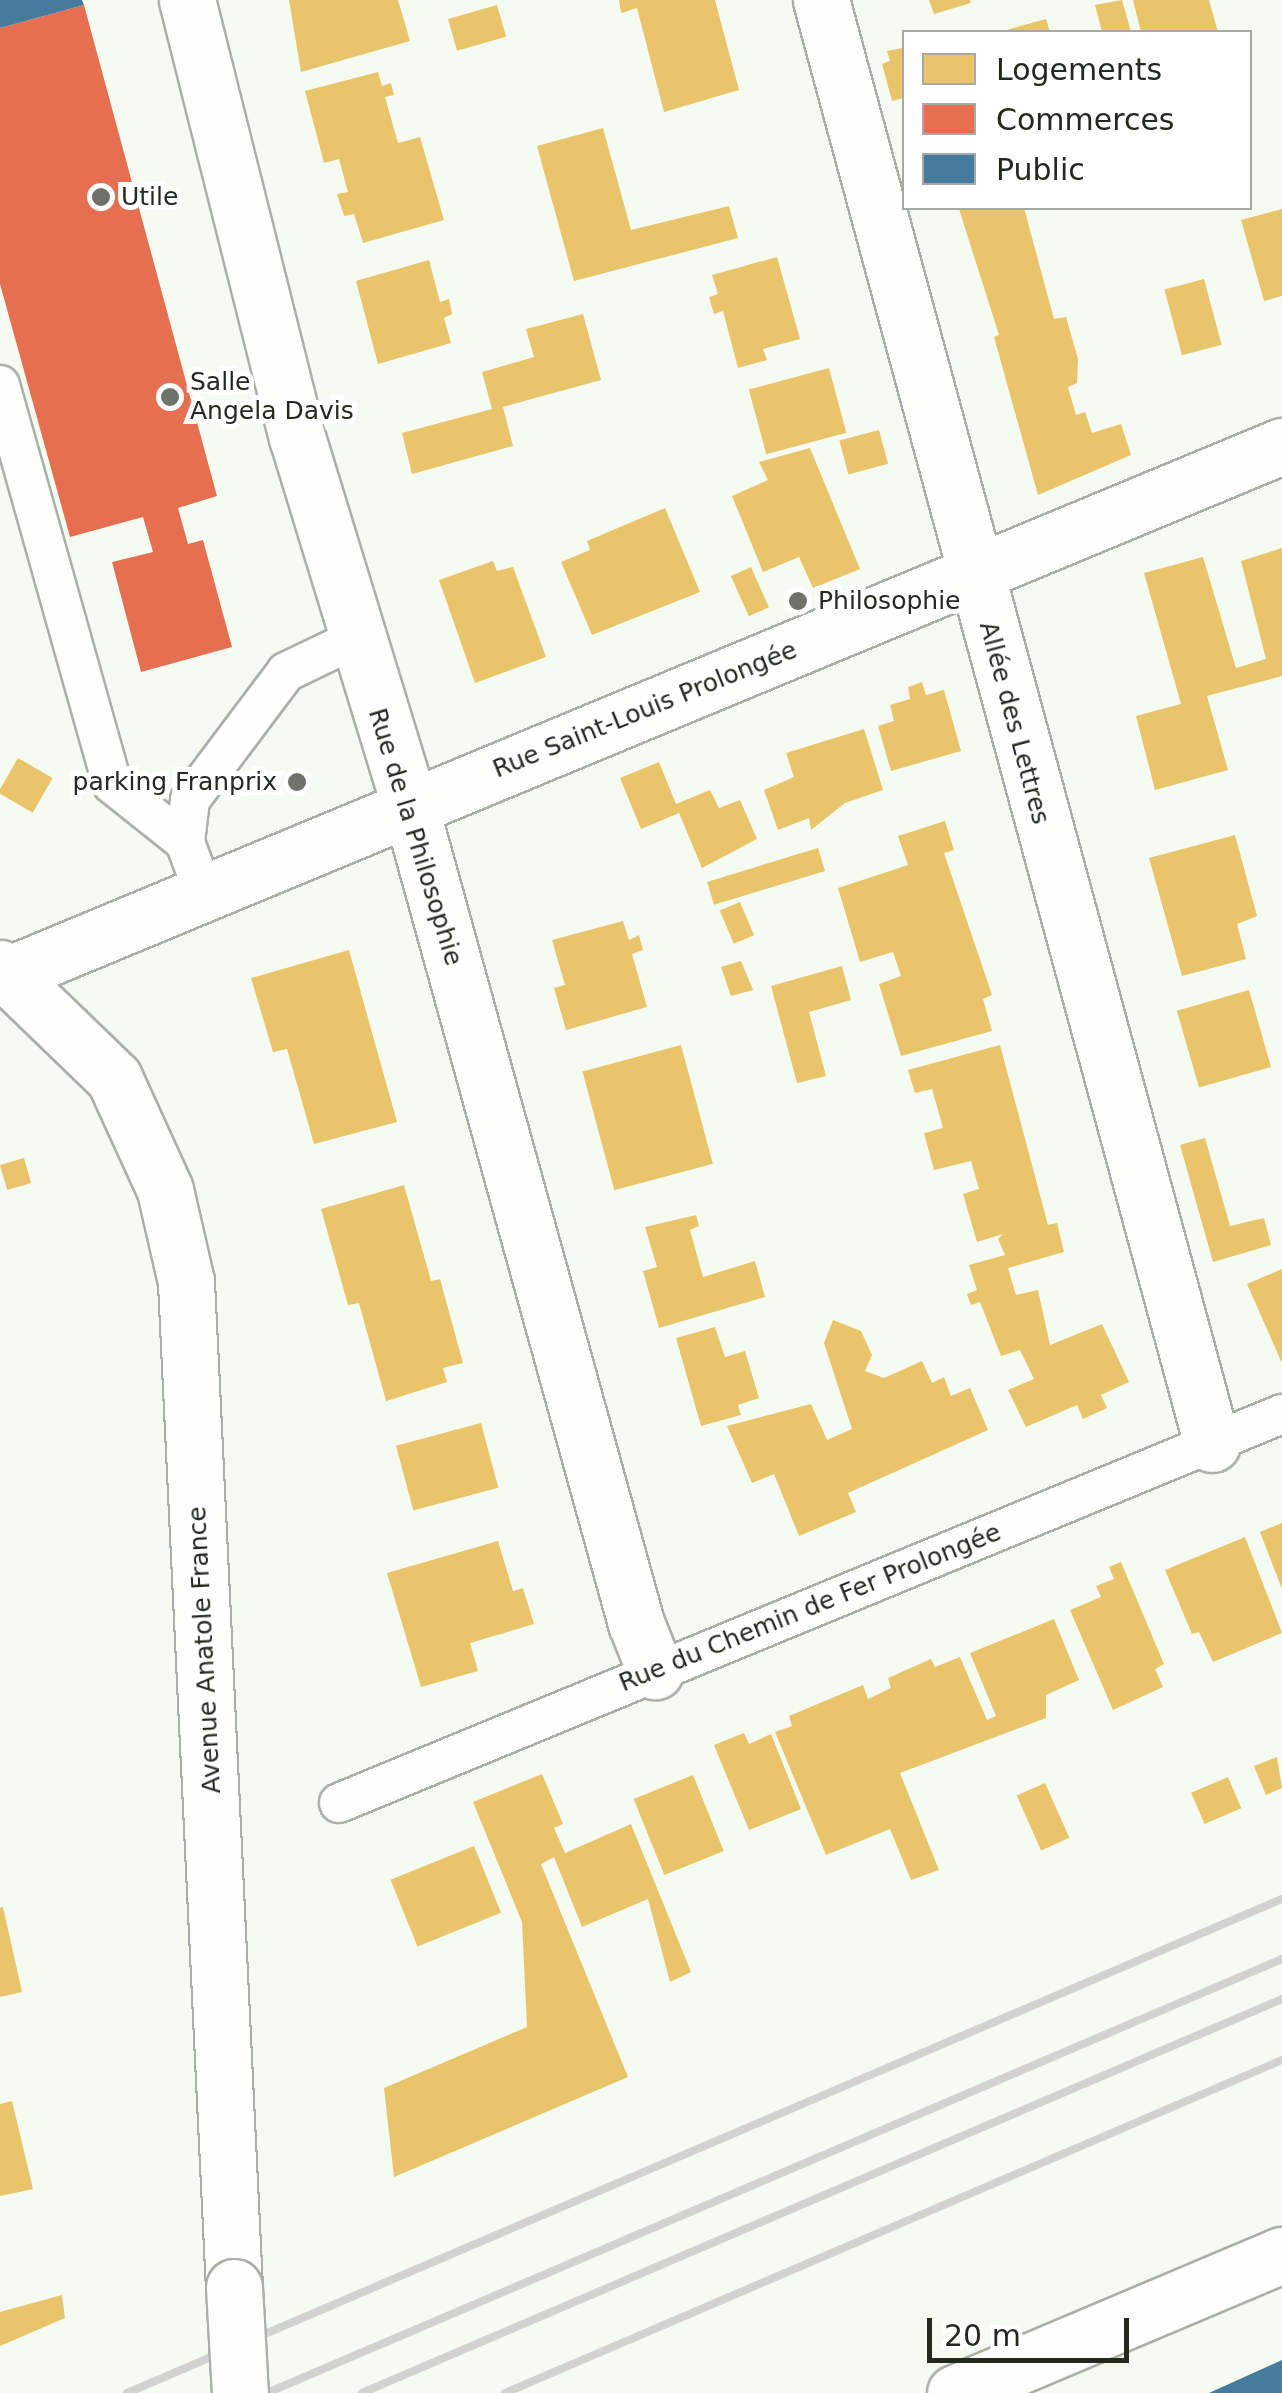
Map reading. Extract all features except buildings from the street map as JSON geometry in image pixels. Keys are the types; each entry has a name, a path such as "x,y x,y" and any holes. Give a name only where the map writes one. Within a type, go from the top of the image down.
{"street":[{"name":"Rue de la Philosophie","path":"188,0 355,639 410,806 636,1623 656,1671"},
{"name":"Allée des Lettres","path":"820,0 1212,1444"},
{"name":"Rue Saint-Louis Prolongée","path":"3,974 194,866 410,806 1282,446"},
{"name":"Avenue Anatole France","path":"3,974 114,1078 165,1190 186,1282 240,2393"},
{"path":"981,2389 1282,2255"}],"lane":[{"path":"0,385 112,784 194,866"},
{"path":"194,866 190,800 286,672 355,639"},
{"name":"Rue du Chemin de Fer Prolongée","path":"339,1803 1282,1414"}],"railway":[{"path":"127,2393 1282,1899"},
{"path":"267,2393 1282,1959"},
{"path":"362,2393 1282,1999"},
{"path":"505,2393 1282,2060"}],"place":[{"name":"Utile","path":"101,197"},
{"name":"Salle Angela Davis","path":"170,397"},
{"name":"Philosophie","path":"798,601"},
{"name":"parking Franprix","path":"297,782"}]}
